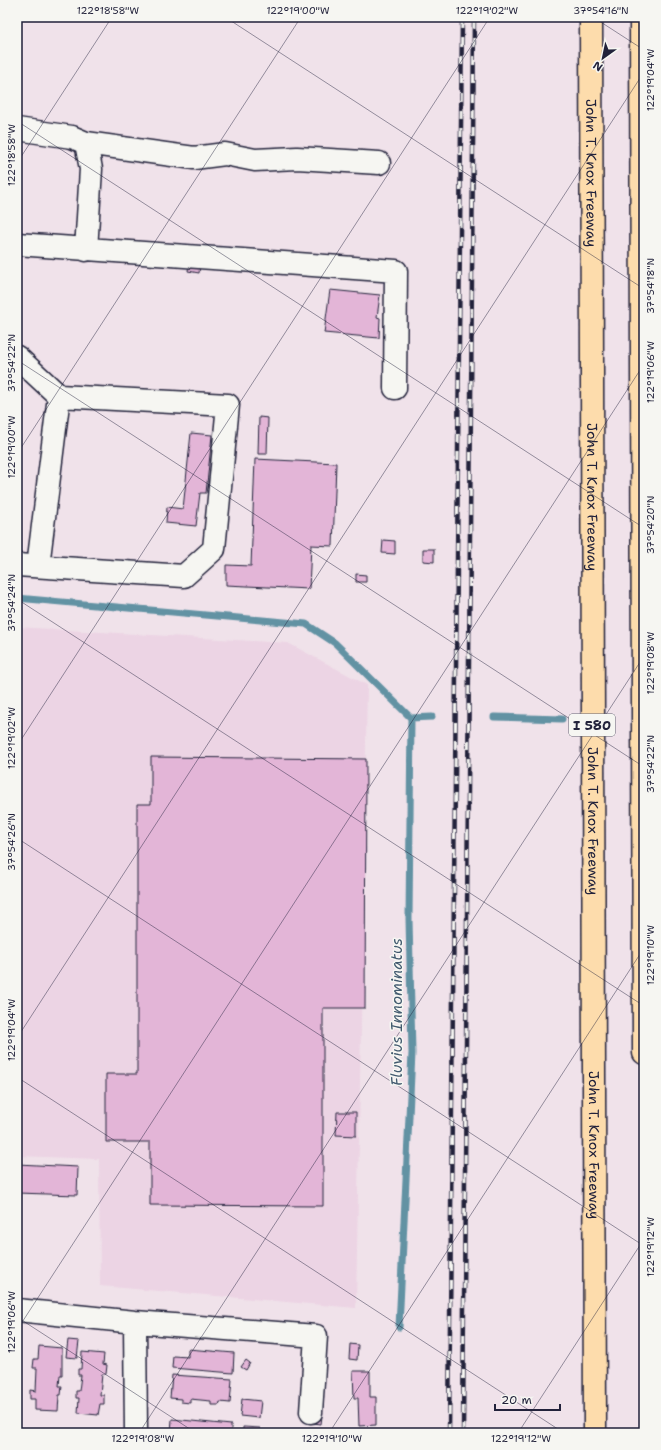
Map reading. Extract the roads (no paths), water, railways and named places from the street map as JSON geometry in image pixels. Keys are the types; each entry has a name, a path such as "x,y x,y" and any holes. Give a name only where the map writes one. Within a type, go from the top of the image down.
{"highway":[{"name":"John T. Knox Freeway","path":"591,17 594,1433"},
{"path":"641,17 644,1053"}],"street":[{"path":"17,129 72,137 86,143 194,158 225,154 255,160 297,158 379,163"},
{"path":"86,143 91,168 86,250"},
{"path":"17,244 86,250 396,270 395,388"},
{"path":"17,357 59,396 228,405 214,549 184,576 28,566 59,396"},
{"path":"17,1310 135,1322 316,1336 311,1412"},
{"path":"135,1322 136,1433"}],"waterway":[{"path":"17,598 306,624 335,643 411,718"},
{"name":"Fluvius Innominatus","path":"411,718 432,717"},
{"name":"Fluvius Innominatus","path":"494,717 562,719"},
{"name":"Fluvius Innominatus","path":"399,1327 412,1053 409,919 411,718"}],"railway":[{"path":"449,1433 462,17"},
{"path":"463,1433 474,17"}]}
